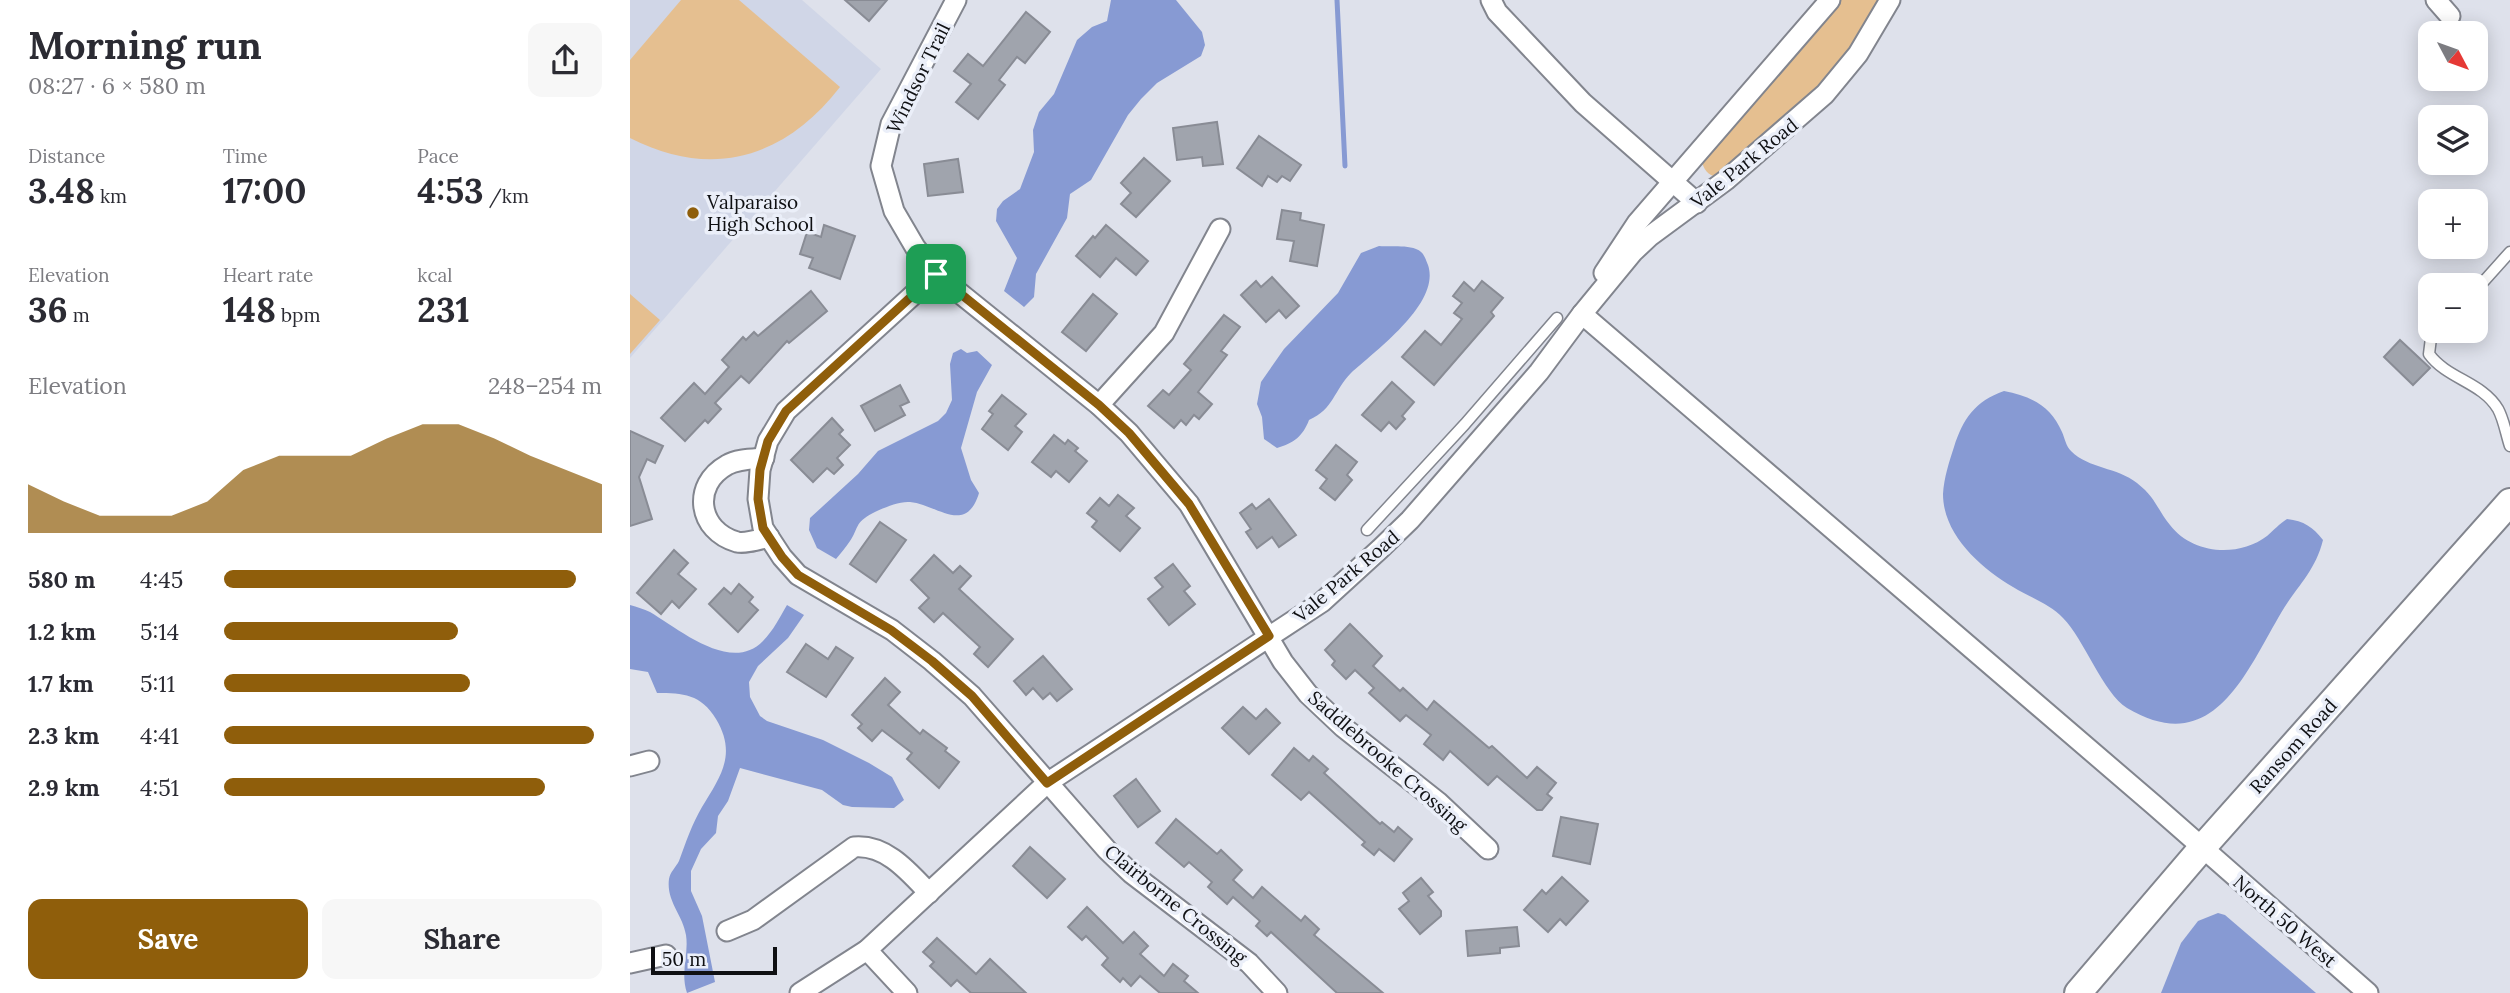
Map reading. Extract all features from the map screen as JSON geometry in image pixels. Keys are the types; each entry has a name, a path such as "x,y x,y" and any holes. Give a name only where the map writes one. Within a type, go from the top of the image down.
{"main road":[{"name":"Ransom Road","path":"2078,993 2202,848 2510,502"}],"street":[{"name":"Windsor Trail","path":"956,0 891,124 881,166 894,211 915,247 936,274 1099,405 1129,433 1189,504 1269,636"},
{"path":"1491,0 1497,12 1583,103 1697,203"},
{"name":"Vale Park Road","path":"1582,314 1618,249 1637,223 1830,0"},
{"name":"Vale Park Road","path":"800,993 867,950 1047,783 1322,601 1380,549 1410,520 1539,372 1633,252 1815,105 1858,54 1889,0"},
{"path":"2436,0 2450,16"},
{"path":"1099,405 1164,333 1220,229"},
{"path":"764,458 729,463 714,474 704,488 703,504 707,518 720,533 739,543 769,537 763,528 758,499 760,470 764,458 768,441 786,411 936,274"},
{"name":"North 50 West","path":"1582,314 2368,993"},
{"name":"Clairborne Crossing","path":"769,537 798,575 891,630 942,669 972,696 1118,862 1249,963 1277,993"},
{"name":"Saddlebrooke Crossing","path":"1269,636 1296,679 1317,703 1343,727 1438,802 1488,849"},
{"path":"727,931 753,920 854,847 871,848 892,858 929,893"},
{"path":"867,950 907,993"},
{"path":"630,963 666,955"}],"lane":[{"path":"2488,277 2510,252"},
{"path":"1367,530 1465,424 1557,318"},
{"path":"2430,343 2429,354 2445,370 2483,392 2494,404 2499,411 2510,446"},
{"path":"1465,424 1482,438"}],"shaded area":[{"name":"Valparaiso High School","path":"630,0 802,0 881,69 630,358"},
{"path":"681,0 739,0 840,87 819,111 796,131 745,155 718,159 690,158 660,151 630,138 630,60"},
{"path":"1838,0 1883,0 1833,77 1716,177 1708,173 1702,161"},
{"path":"630,294 660,320 630,354"}],"water":[{"path":"1111,0 1176,0 1202,32 1205,45 1201,56 1157,83 1141,99 1128,115 1091,180 1070,194 1067,218 1036,274 1034,297 1024,307 1004,291 1017,258 996,221 997,209 1020,189 1034,152 1033,130 1039,112 1054,94 1077,40 1092,27 1107,21"},
{"path":"1379,246 1408,247 1423,254 1428,265 1429,280 1425,295 1404,325 1351,373 1329,405 1309,420 1301,435 1277,448 1264,439 1262,417 1257,404 1261,382 1284,349 1338,293 1361,253"},
{"path":"961,349 967,353 977,351 992,365 977,392 961,448 971,480 979,493 973,506 966,513 958,515 910,502 896,504 863,520 836,559 817,548 809,530 810,518 858,474 878,451 938,421 946,413 952,400 950,364 953,353"},
{"path":"2004,391 2031,399 2046,409 2057,423 2071,451 2086,461 2137,483 2170,525 2190,542 2216,550 2243,548 2267,536 2287,519 2308,525 2323,540 2310,570 2281,613 2254,661 2223,702 2204,716 2182,723 2157,721 2127,708 2110,691 2063,618 2013,587 1977,560 1966,549 1949,523 1943,494 1952,453 1962,428 1971,412 1985,400"},
{"path":"630,605 650,612 705,645 736,653 750,650 763,641 787,605 804,615 788,638 758,666 749,682 750,697 760,716 767,721 823,740 869,763 892,777 904,800 894,808 852,807 843,805 822,790 740,768 728,801 718,816 716,833 701,849 691,871 691,891 702,916 715,982 687,993 684,978 686,935 672,901 669,879 695,820 720,775 726,754 725,743 716,719 704,704 683,695 657,693 648,672 630,669"},
{"path":"2218,913 2225,915 2316,993 2161,993 2181,943 2198,921"}],"building":[{"path":"845,0 887,0 869,21"},
{"path":"1026,12 1050,32 1025,63 1017,57 999,80 1005,85 978,119 956,102 971,84 954,71 968,54 983,66"},
{"path":"1217,122 1223,164 1203,166 1202,157 1177,160 1173,128"},
{"path":"1259,136 1301,165 1290,181 1282,176 1277,182 1268,176 1262,186 1237,168"},
{"path":"1144,158 1170,181 1136,217 1121,204 1131,193 1121,183"},
{"path":"958,159 963,192 928,196 924,164"},
{"path":"1282,210 1301,213 1300,220 1324,225 1317,266 1290,261 1294,241 1277,239"},
{"path":"824,225 855,236 840,279 809,268 813,258 800,254 807,232 821,237"},
{"path":"1106,225 1148,261 1136,275 1116,258 1100,277 1076,256"},
{"path":"1272,277 1299,306 1286,318 1279,310 1266,322 1241,295 1256,281 1261,287"},
{"path":"1482,281 1503,298 1491,312 1494,316 1434,385 1402,357 1425,331 1441,345 1462,319 1454,313 1462,303 1453,296 1464,282 1474,291"},
{"path":"811,291 827,311 789,343 787,341 749,383 741,376 715,403 721,409 708,423 705,420 685,441 661,418 694,383 705,394 729,367 722,360 743,337 746,340 754,332 758,336"},
{"path":"1093,294 1117,314 1086,351 1062,332"},
{"path":"1224,315 1240,327 1221,351 1227,355 1198,392 1212,404 1199,419 1194,415 1186,425 1181,420 1174,428 1148,406 1163,390 1169,395 1191,370 1184,364"},
{"path":"2400,340 2430,368 2413,385 2384,357"},
{"path":"1392,382 1414,402 1402,416 1405,419 1396,429 1389,422 1381,431 1362,415"},
{"path":"900,385 909,402 900,406 905,415 875,431 861,406"},
{"path":"1002,395 1026,414 1015,426 1022,432 1008,450 982,429 993,414 989,411"},
{"path":"832,418 843,430 839,434 850,445 837,458 843,465 834,474 827,468 813,482 791,460"},
{"path":"630,431 663,446 655,463 647,459 639,477 652,519 630,526"},
{"path":"1054,435 1065,444 1068,440 1078,448 1075,451 1087,461 1069,482 1056,471 1051,477 1032,462"},
{"path":"1336,445 1357,462 1347,475 1352,480 1335,500 1320,488 1327,479 1316,470"},
{"path":"1118,495 1134,508 1126,516 1140,528 1120,551 1092,527 1097,521 1087,513 1100,498 1109,506"},
{"path":"1269,499 1296,535 1279,547 1272,537 1257,548 1246,532 1251,529 1240,513 1252,504 1256,509"},
{"path":"880,522 906,540 876,582 850,564"},
{"path":"674,550 688,563 678,574 696,589 679,608 672,601 661,614 637,593"},
{"path":"934,555 953,573 960,566 971,576 959,589 1013,639 988,667 974,654 980,647 943,613 934,622 919,608 929,598 911,580"},
{"path":"1173,564 1190,586 1184,591 1195,604 1169,625 1148,599 1163,587 1155,578"},
{"path":"739,584 753,597 749,602 758,610 738,632 709,604 724,588 731,594"},
{"path":"1350,624 1382,656 1373,666 1400,691 1403,688 1427,710 1434,701 1489,748 1492,746 1527,778 1537,767 1556,783 1547,794 1552,798 1542,810 1537,810 1497,776 1488,785 1450,751 1443,760 1424,744 1431,735 1406,715 1400,721 1369,693 1374,688 1355,670 1346,679 1332,665 1335,661 1325,650"},
{"path":"806,644 828,659 836,647 853,658 826,697 787,672"},
{"path":"1043,656 1072,689 1057,701 1050,693 1043,699 1033,688 1026,695 1014,681"},
{"path":"885,678 900,692 888,705 920,734 923,730 947,748 945,751 959,762 939,788 907,759 912,753 882,730 872,741 858,728 862,724 852,715"},
{"path":"1243,707 1256,719 1266,709 1280,723 1249,754 1222,728"},
{"path":"1294,748 1309,761 1313,756 1328,769 1324,773 1380,824 1382,822 1394,832 1398,827 1412,839 1394,861 1379,849 1374,855 1362,845 1365,842 1309,792 1301,800 1272,775"},
{"path":"1136,779 1160,811 1138,827 1114,796"},
{"path":"1561,817 1598,824 1590,864 1553,856"},
{"path":"1176,819 1217,854 1221,850 1242,870 1233,880 1253,898 1262,887 1301,921 1305,916 1319,929 1314,935 1383,993 1337,993 1271,932 1267,936 1256,926 1260,921 1233,897 1227,904 1208,887 1212,882 1189,862 1184,867 1156,843"},
{"path":"1030,847 1065,879 1047,898 1013,866"},
{"path":"1562,877 1588,901 1566,925 1560,919 1548,932 1524,910 1542,890 1546,894"},
{"path":"1421,878 1433,892 1428,896 1441,911 1441,916 1420,934 1399,909 1409,901 1403,893"},
{"path":"1087,907 1123,943 1134,932 1148,946 1140,954 1164,976 1173,964 1188,976 1184,981 1198,993 1160,993 1140,976 1131,986 1123,978 1120,982 1102,965 1108,958 1086,936 1082,940 1068,927"},
{"path":"1517,927 1519,946 1500,948 1500,953 1468,956 1466,931"},
{"path":"937,938 976,974 990,959 1026,993 971,993 957,980 951,986 930,966 934,962 923,952"}],"waterway":[{"path":"1337,0 1345,166"}],"place":[{"name":"Valparaiso High School","path":"693,213"}],"route":[{"path":"936,274 1099,405 1129,433 1189,504 1269,636 1047,783 972,696 891,630 798,575 763,528 758,499 760,470 768,441 786,411 936,274"}]}
